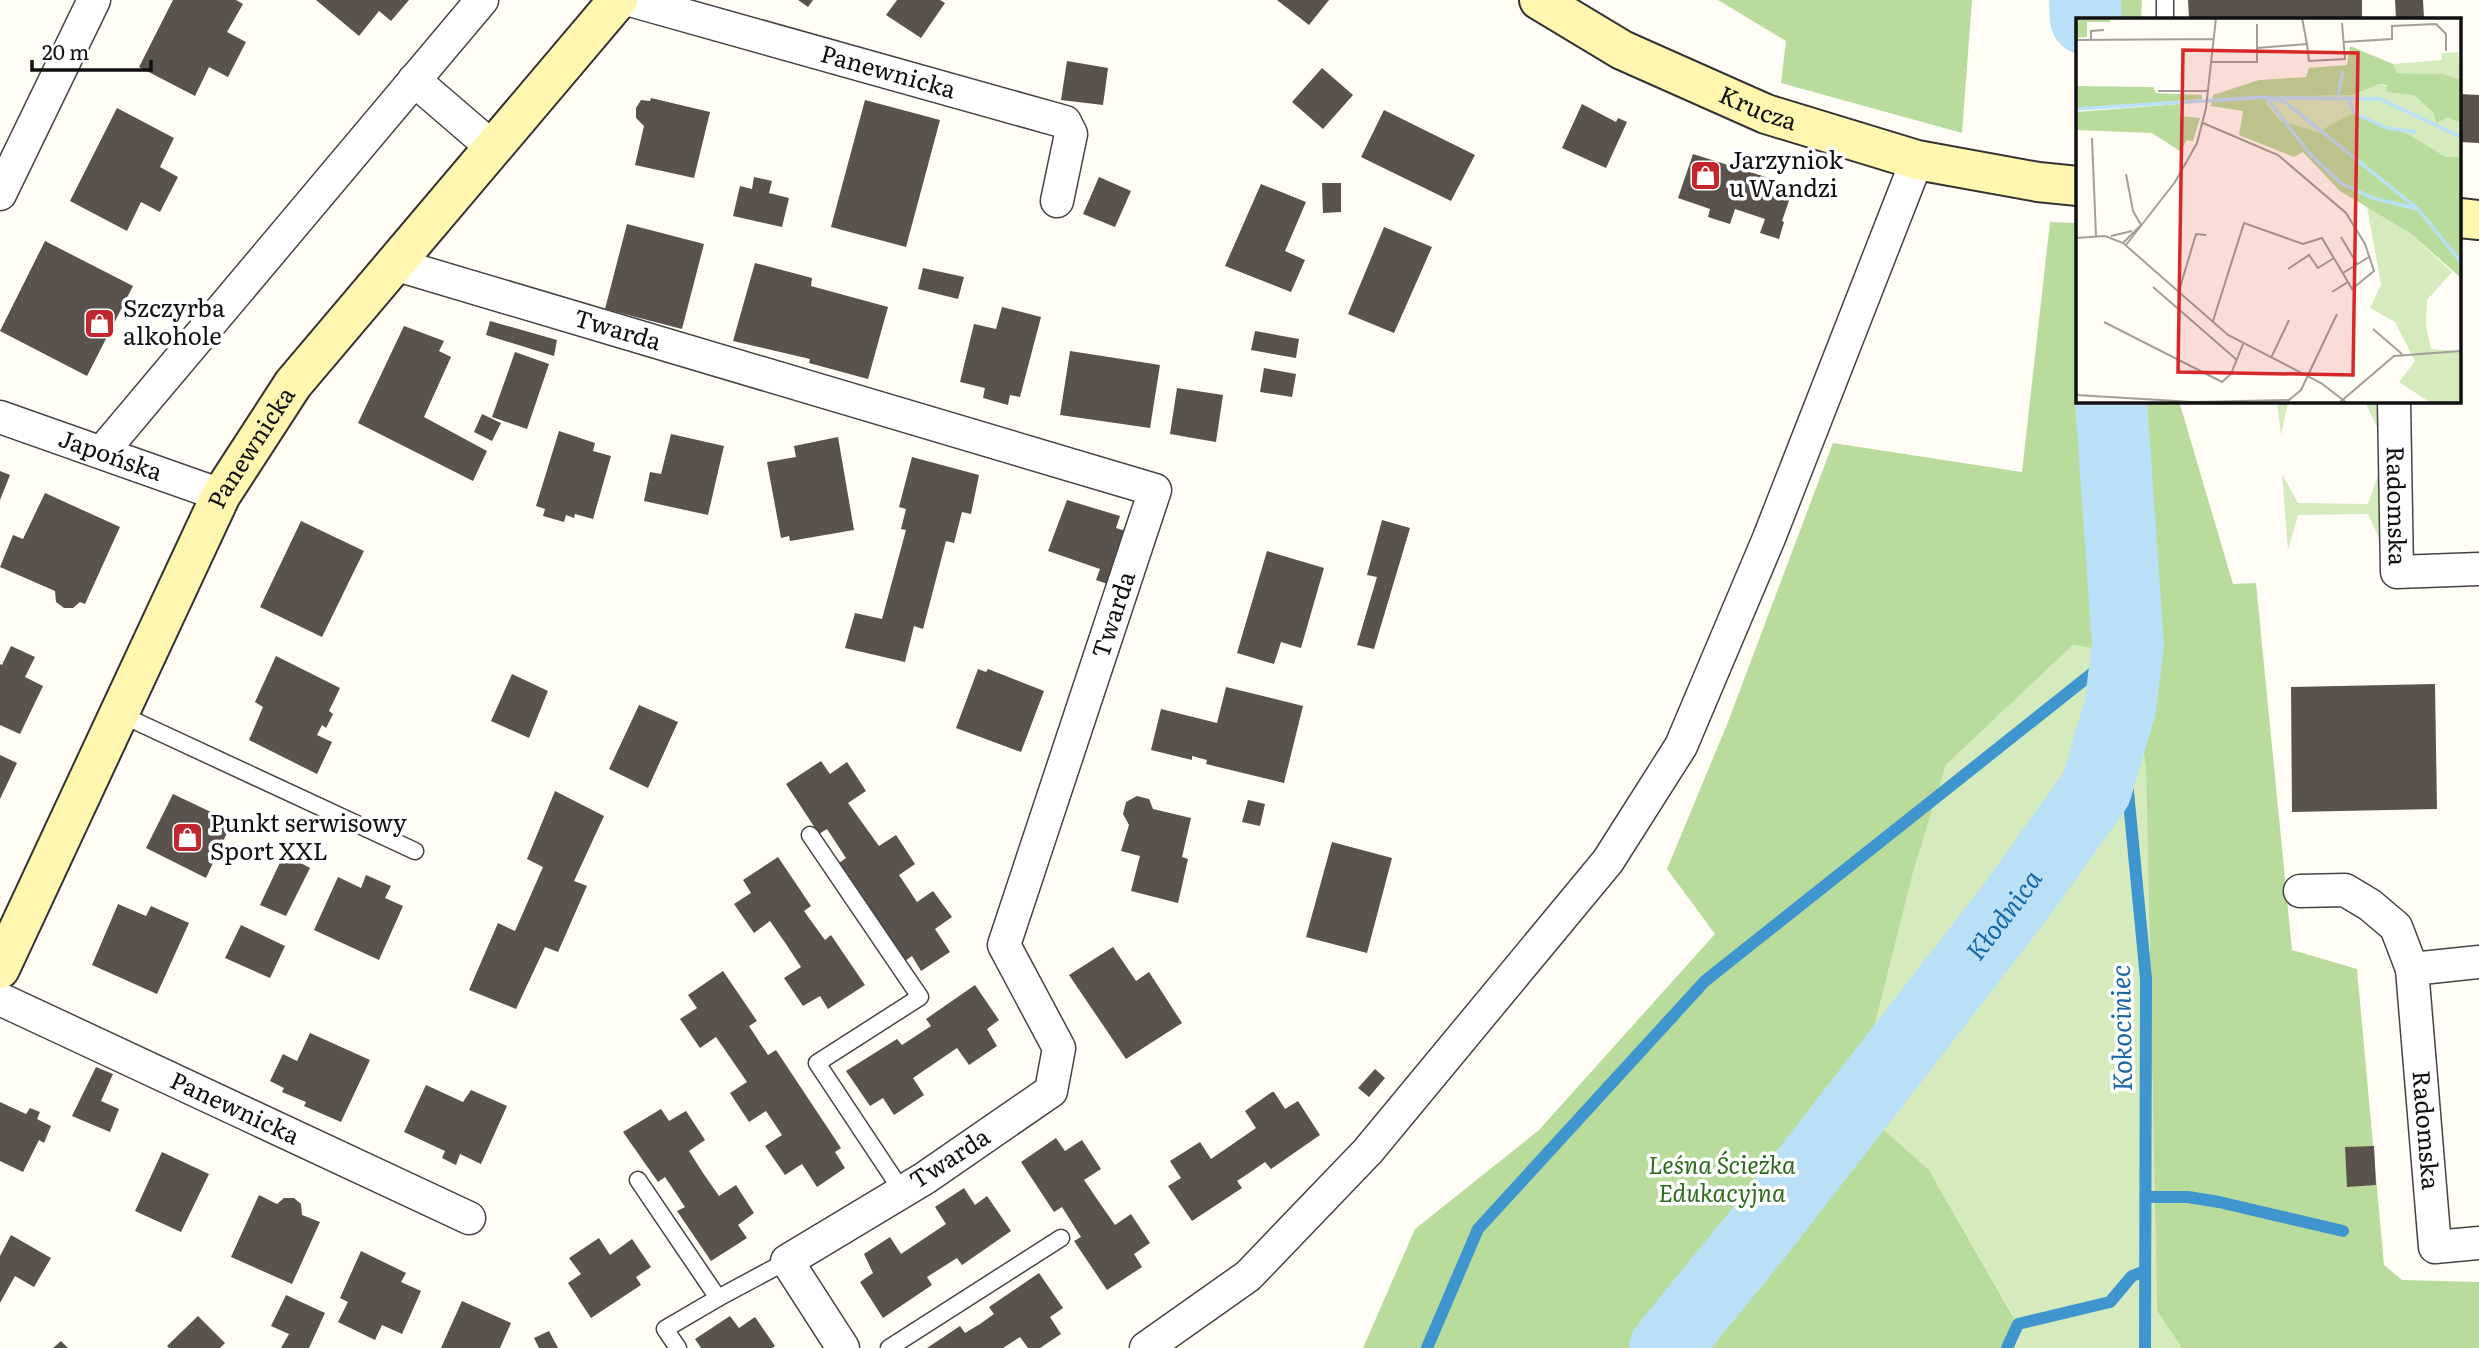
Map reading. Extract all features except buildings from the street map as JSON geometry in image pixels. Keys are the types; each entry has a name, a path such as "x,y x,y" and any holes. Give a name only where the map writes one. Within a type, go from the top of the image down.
{"street":[{"path":"0,194 94,0"},
{"path":"102,452 482,0"},
{"name":"Panewnicka","path":"0,969 221,495 293,384 618,0"},
{"name":"Panewnicka","path":"630,0 1065,122 1071,134 1057,201"},
{"name":"Krucza","path":"1539,0 1622,50 1766,114 1917,160 2038,182 2076,186"},
{"path":"414,80 493,148"},
{"path":"1146,1348 1248,1276 1368,1151 1608,861 1681,746 1769,538 1917,160"},
{"name":"Twarda","path":"394,264 1155,491 1004,945 1059,1048 1051,1091 925,1178 787,1261"},
{"name":"Radomska","path":"2393,402 2397,572 2479,569"},
{"name":"Japońska","path":"0,416 221,495"},
{"name":"Radomska","path":"2300,891 2345,890 2370,905 2396,927 2412,969 2435,1247 2479,1243"},
{"path":"2412,969 2479,962"},
{"name":"Panewnicka","path":"0,999 469,1219"},
{"path":"787,1261 843,1348"}],"lane":[{"path":"2165,0 2165,18"},
{"path":"120,714 415,852"},
{"path":"810,835 920,997 817,1063 902,1191"},
{"path":"638,1180 718,1298"},
{"path":"889,1348 1062,1238"},
{"path":"678,1348 665,1329 787,1261"}],"green space":[{"path":"1718,0 1972,0 1962,133 1781,83 1786,41"},
{"path":"2097,0 2142,0 2141,18 2099,18"},
{"name":"Leśna Ścieżka Edukacyjna","path":"2050,222 2076,223 2076,402 2179,402 2233,584 2256,583 2292,950 2357,969 2384,1265 2402,1280 2479,1282 2479,1348 2182,1348 2157,1311 2146,770 2131,654 2073,645 1946,765 1912,876 1869,1047 1883,1129 1929,1170 2014,1318 2002,1348 1363,1348 1415,1229 1539,1130 1715,934 1667,869 1728,722 1833,443 2022,472"},
{"path":"2277,402 2365,402 2288,403 2281,435"},
{"path":"2365,402 2379,402 2379,431"},
{"path":"2381,467 2384,549 2368,514 2298,515 2288,550 2282,474 2298,503 2368,504"},
{"path":"2073,645 2131,653 2146,770 2157,1311 2182,1348 2002,1348 2014,1317 1929,1170 1883,1129 1869,1047 1878,1008 1525,1348 1912,876 1946,765"}],"waterway":[{"name":"Kłodnica","path":"2085,0 2086,18"},
{"name":"Kłodnica","path":"1665,1348 1757,1235 2016,901 2096,789 2120,708 2128,645 2111,402"},
{"path":"1427,1348 1478,1229 1705,981 2128,645"},
{"name":"Kokociniec","path":"2120,708 2146,979 2145,1348"},
{"path":"2146,1197 2188,1197 2219,1202 2343,1231"},
{"path":"2007,1348 2018,1324 2110,1302 2132,1276 2145,1271"}],"place":[{"name":"Jarzyniok u Wandzi","path":"1706,175"},
{"name":"Szczyrba alkohole","path":"100,323"},
{"name":"Punkt serwisowy Sport XXL","path":"187,838"}]}
